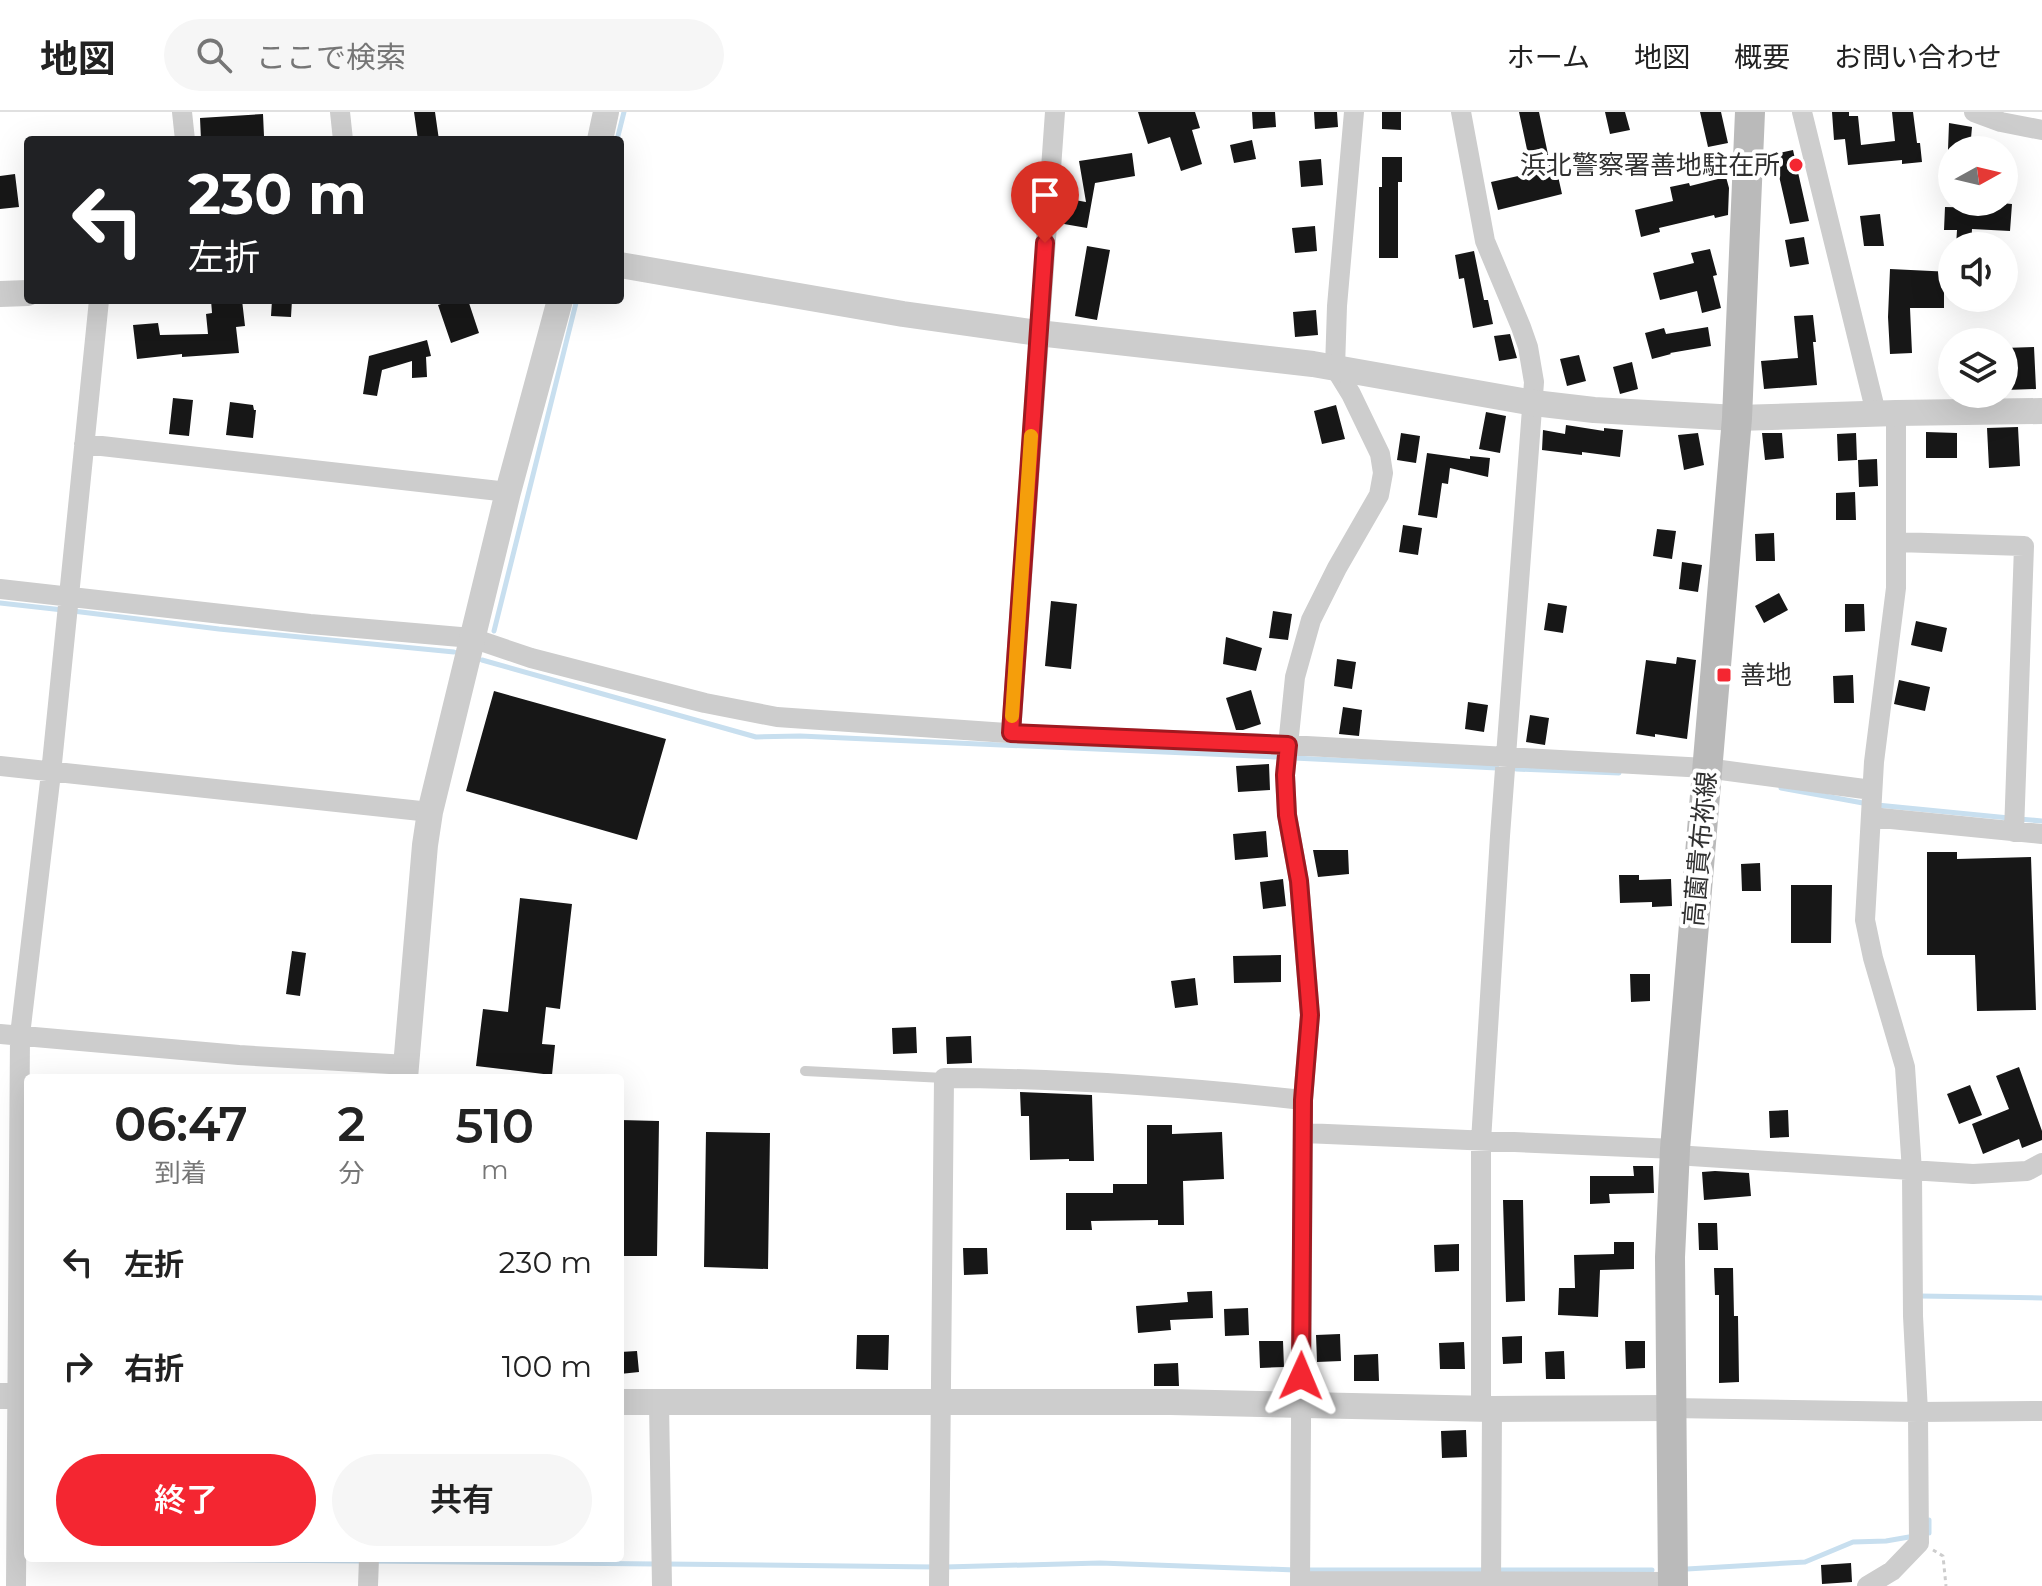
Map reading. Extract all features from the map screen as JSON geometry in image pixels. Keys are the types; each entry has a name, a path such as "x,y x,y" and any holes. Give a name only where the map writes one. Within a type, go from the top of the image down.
{"main road":[{"name":"高薗貴布祢線","path":"1673,1584 1670,1257 1675,1152 1737,418 1750,112"}],"street":[{"path":"182,112 185,136"},
{"path":"340,112 343,136"},
{"path":"601,136 606,112"},
{"path":"1011,733 1055,112"},
{"path":"1354,112 1337,306 1335,368 1380,454 1383,473 1379,495 1311,620 1295,677 1285,775 1287,815 1299,881 1310,1015 1303,1100 1300,1578 1673,1584"},
{"path":"1461,112 1485,241 1528,347 1534,382 1481,1141 1491,1579"},
{"path":"1802,112 1886,413 1896,542 1896,588 1874,762 1865,920 1905,1067 1912,1171 1919,1543 1892,1571 1867,1586"},
{"path":"1974,112 2001,122 2042,130"},
{"path":"624,266 903,314 1038,333 1313,364 1534,403 1594,410 1737,418 2042,411"},
{"path":"0,294 24,293"},
{"path":"10,1574 16,1206 10,1034 51,773 99,304"},
{"path":"10,1034 406,1071 430,812 508,492 559,304"},
{"path":"84,444 508,492"},
{"path":"1896,542 2024,546 2015,823"},
{"path":"0,589 310,624 472,638 531,658 705,703 777,717 1011,733 1706,768 1872,790"},
{"path":"0,766 430,812"},
{"path":"1871,817 2015,823 2042,834"},
{"path":"939,1571 944,1078 1026,1078 1303,1100"},
{"path":"1304,1133 1675,1152 1973,1174 2027,1171 2042,1163"},
{"path":"624,1402 1170,1402 1486,1408 2042,1411"},
{"path":"659,1402 662,1570"}],"lane":[{"path":"805,1071 944,1078"}],"path":[{"path":"1919,1543 1943,1556 1946,1586"}],"building":[{"path":"414,112 435,112 438,136 417,136"},
{"path":"1138,112 1195,112 1200,128 1192,130 1202,164 1181,171 1170,137 1148,144"},
{"path":"1252,112 1275,112 1276,127 1253,129"},
{"path":"1314,112 1337,112 1338,127 1315,129"},
{"path":"1382,112 1401,112 1401,130 1382,129"},
{"path":"1519,112 1539,112 1549,159 1554,158 1562,194 1498,210 1491,182 1532,173"},
{"path":"1605,112 1625,112 1630,130 1610,134"},
{"path":"1700,112 1721,112 1728,143 1708,147"},
{"path":"1832,112 1849,112 1849,116 1858,116 1861,145 1895,141 1892,112 1913,112 1922,162 1902,164 1902,160 1848,165 1845,139 1834,140"},
{"path":"263,114 264,136 201,136 200,118"},
{"path":"1949,123 1972,127 1971,136 1949,136"},
{"path":"1252,140 1256,159 1234,163 1230,145"},
{"path":"1793,150 1809,221 1790,224 1774,154"},
{"path":"1132,153 1135,176 1095,183 1087,228 1064,224 1069,199 1086,202 1079,161"},
{"path":"1382,157 1402,157 1402,182 1398,182 1398,258 1379,258"},
{"path":"1321,159 1323,185 1301,187 1299,161"},
{"path":"15,174 19,207 0,209 0,176"},
{"path":"1726,177 1729,188 1728,215 1715,218 1714,215 1659,228 1660,232 1641,237 1635,210 1673,201 1670,187 1689,183 1690,186"},
{"path":"1880,214 1884,246 1864,246 1860,216"},
{"path":"1945,216 2011,216 2010,231 1944,230"},
{"path":"1315,226 1317,251 1295,253 1292,228"},
{"path":"1804,237 1809,264 1790,267 1785,240"},
{"path":"1087,246 1110,250 1097,320 1075,316"},
{"path":"1710,249 1721,308 1702,313 1697,291 1660,300 1653,273 1694,263 1691,253"},
{"path":"1474,251 1484,300 1488,300 1493,324 1473,328 1464,278 1459,279 1455,255"},
{"path":"1890,269 1938,271 1938,308 1910,308 1912,353 1890,354"},
{"path":"211,304 242,304 245,326 236,327 239,353 137,359 133,325 158,323 160,335 208,334 206,314 212,313"},
{"path":"272,304 292,304 291,317 271,316"},
{"path":"469,304 479,333 451,343 438,305"},
{"path":"1316,310 1318,335 1295,337 1293,312"},
{"path":"1813,315 1817,385 1764,389 1761,361 1798,358 1794,316"},
{"path":"1708,327 1711,346 1652,359 1645,333 1664,328 1666,334"},
{"path":"1510,334 1517,358 1499,361 1494,336"},
{"path":"427,340 431,356 426,357 427,377 412,378 412,361 382,370 377,396 363,394 369,356"},
{"path":"2034,347 2036,389 2018,390 2018,348"},
{"path":"1579,355 1586,381 1567,386 1560,359"},
{"path":"1632,362 1638,389 1620,394 1613,367"},
{"path":"173,398 193,400 189,436 169,434"},
{"path":"230,402 253,405 256,410 253,438 226,435"},
{"path":"1336,405 1345,439 1322,444 1314,411"},
{"path":"1486,412 1506,416 1500,453 1479,449"},
{"path":"1566,425 1604,431 1604,428 1623,430 1620,457 1542,450 1543,430 1565,434"},
{"path":"2018,427 2020,466 1989,468 1987,428"},
{"path":"1926,432 1957,433 1957,458 1926,458"},
{"path":"1401,433 1420,436 1416,463 1397,460"},
{"path":"1698,433 1704,465 1684,470 1678,435"},
{"path":"1762,433 1782,433 1784,458 1765,460"},
{"path":"1856,433 1857,460 1838,461 1837,434"},
{"path":"1427,453 1470,459 1470,456 1490,458 1488,477 1450,468 1448,484 1442,483 1437,518 1418,515"},
{"path":"1877,459 1878,486 1859,487 1858,460"},
{"path":"1855,492 1856,520 1836,520 1836,493"},
{"path":"1403,525 1422,528 1418,555 1399,552"},
{"path":"1657,529 1676,531 1672,559 1653,556"},
{"path":"1774,533 1775,561 1756,561 1755,534"},
{"path":"1682,562 1702,565 1698,592 1679,589"},
{"path":"1779,593 1788,610 1764,623 1755,606"},
{"path":"1051,601 1077,604 1071,669 1045,666"},
{"path":"1548,603 1567,606 1563,633 1544,630"},
{"path":"1845,604 1864,604 1865,631 1845,632"},
{"path":"1273,611 1292,614 1288,640 1269,638"},
{"path":"1916,621 1947,628 1942,652 1911,645"},
{"path":"1226,637 1262,648 1256,671 1223,664"},
{"path":"1677,657 1696,660 1687,739 1636,734 1646,660 1676,664"},
{"path":"1337,659 1356,662 1352,689 1334,686"},
{"path":"1853,675 1854,703 1834,703 1833,676"},
{"path":"1899,680 1930,687 1925,711 1894,704"},
{"path":"1251,690 1261,724 1236,730 1226,698"},
{"path":"494,691 666,739 637,840 466,791"},
{"path":"1468,702 1488,705 1484,732 1465,729"},
{"path":"1343,707 1362,710 1359,736 1339,734"},
{"path":"1530,715 1549,718 1545,745 1526,742"},
{"path":"1269,764 1270,790 1238,792 1236,766"},
{"path":"1266,831 1268,857 1235,860 1233,834"},
{"path":"1313,850 1348,850 1349,874 1318,877"},
{"path":"1927,852 1957,852 1957,859 2031,857 2036,1010 1977,1011 1975,955 1927,955"},
{"path":"1760,863 1761,891 1742,891 1741,864"},
{"path":"1619,875 1639,875 1639,880 1671,879 1672,906 1652,907 1652,902 1620,903"},
{"path":"1283,879 1286,906 1263,909 1260,882"},
{"path":"1791,885 1832,885 1831,943 1791,943"},
{"path":"520,898 572,904 560,1009 546,1007 542,1044 555,1045 552,1074 476,1066 483,1009 508,1012"},
{"path":"292,951 306,953 300,996 286,994"},
{"path":"1281,955 1281,982 1234,983 1233,956"},
{"path":"1630,974 1650,974 1650,1001 1631,1002"},
{"path":"1195,978 1198,1005 1175,1008 1171,981"},
{"path":"916,1027 917,1053 893,1054 892,1028"},
{"path":"971,1036 972,1063 947,1064 946,1037"},
{"path":"2019,1067 2042,1131 2042,1140 2022,1148 2019,1139 1983,1154 1972,1124 2009,1109 1996,1076"},
{"path":"1970,1085 1982,1115 1959,1124 1947,1094"},
{"path":"1020,1092 1092,1095 1094,1161 1030,1160 1029,1116 1021,1116"},
{"path":"1788,1110 1789,1137 1770,1138 1769,1111"},
{"path":"624,1120 659,1121 657,1256 624,1256"},
{"path":"1147,1125 1172,1125 1172,1134 1222,1132 1224,1179 1183,1181 1184,1225 1158,1225 1158,1220 1091,1221 1092,1230 1066,1230 1066,1193 1113,1193 1113,1184 1147,1184"},
{"path":"706,1132 770,1133 768,1269 704,1267"},
{"path":"1633,1166 1653,1166 1654,1193 1609,1194 1610,1203 1590,1204 1590,1176 1634,1176"},
{"path":"1702,1172 1749,1173 1751,1196 1704,1200"},
{"path":"1503,1200 1523,1200 1525,1301 1506,1302"},
{"path":"1698,1223 1717,1223 1718,1250 1699,1250"},
{"path":"1614,1242 1634,1242 1634,1269 1600,1270 1598,1317 1558,1315 1559,1288 1575,1288 1574,1255 1614,1254"},
{"path":"1459,1244 1459,1271 1435,1272 1434,1245"},
{"path":"963,1248 987,1248 988,1274 964,1275"},
{"path":"1714,1268 1733,1268 1734,1316 1738,1316 1739,1382 1719,1383 1719,1295 1715,1295"},
{"path":"1212,1291 1213,1318 1170,1320 1171,1330 1138,1333 1136,1306 1188,1302 1187,1292"},
{"path":"1248,1308 1249,1335 1225,1336 1224,1309"},
{"path":"1340,1334 1341,1361 1317,1362 1316,1335"},
{"path":"857,1335 889,1335 888,1370 856,1369"},
{"path":"1522,1336 1522,1363 1503,1364 1502,1337"},
{"path":"1259,1341 1283,1341 1284,1367 1260,1368"},
{"path":"1625,1341 1645,1341 1645,1368 1626,1369"},
{"path":"1464,1342 1465,1369 1440,1369 1439,1343"},
{"path":"637,1351 639,1372 624,1374 624,1352"},
{"path":"1564,1351 1565,1379 1546,1379 1545,1352"},
{"path":"1378,1354 1379,1381 1354,1381 1354,1355"},
{"path":"1178,1363 1179,1386 1154,1386 1154,1364"},
{"path":"1466,1430 1467,1457 1442,1458 1441,1431"},
{"path":"1851,1563 1852,1582 1822,1584 1821,1565"}],"waterway":[{"path":"618,136 624,112"},
{"path":"494,631 576,304"},
{"path":"0,603 63,610"},
{"path":"73,611 454,652"},
{"path":"482,660 756,737 800,736 1275,757"},
{"path":"1294,758 1497,768"},
{"path":"1516,769 1619,773"},
{"path":"1781,788 1863,803"},
{"path":"1877,805 2009,818"},
{"path":"2019,819 2042,821"},
{"path":"1920,1296 2042,1298"},
{"path":"1929,1520 1929,1533"},
{"path":"1687,1569 1805,1562 1853,1542 1909,1537"},
{"path":"467,1562 655,1564"},
{"path":"945,1567 1100,1563 1295,1570"},
{"path":"665,1564 935,1567"},
{"path":"1305,1570 1487,1570"},
{"path":"1497,1570 1652,1570"}],"slow traffic":[{"path":"1012,716 1031,436"}],"place":[{"name":"浜北警察署善地駐在所","path":"1796,165"},
{"name":"善地","path":"1724,675"}],"route":[{"path":"1045,243 1011,733 1288,745 1285,775 1287,815 1299,881 1310,1015 1303,1100 1301,1376"}]}
